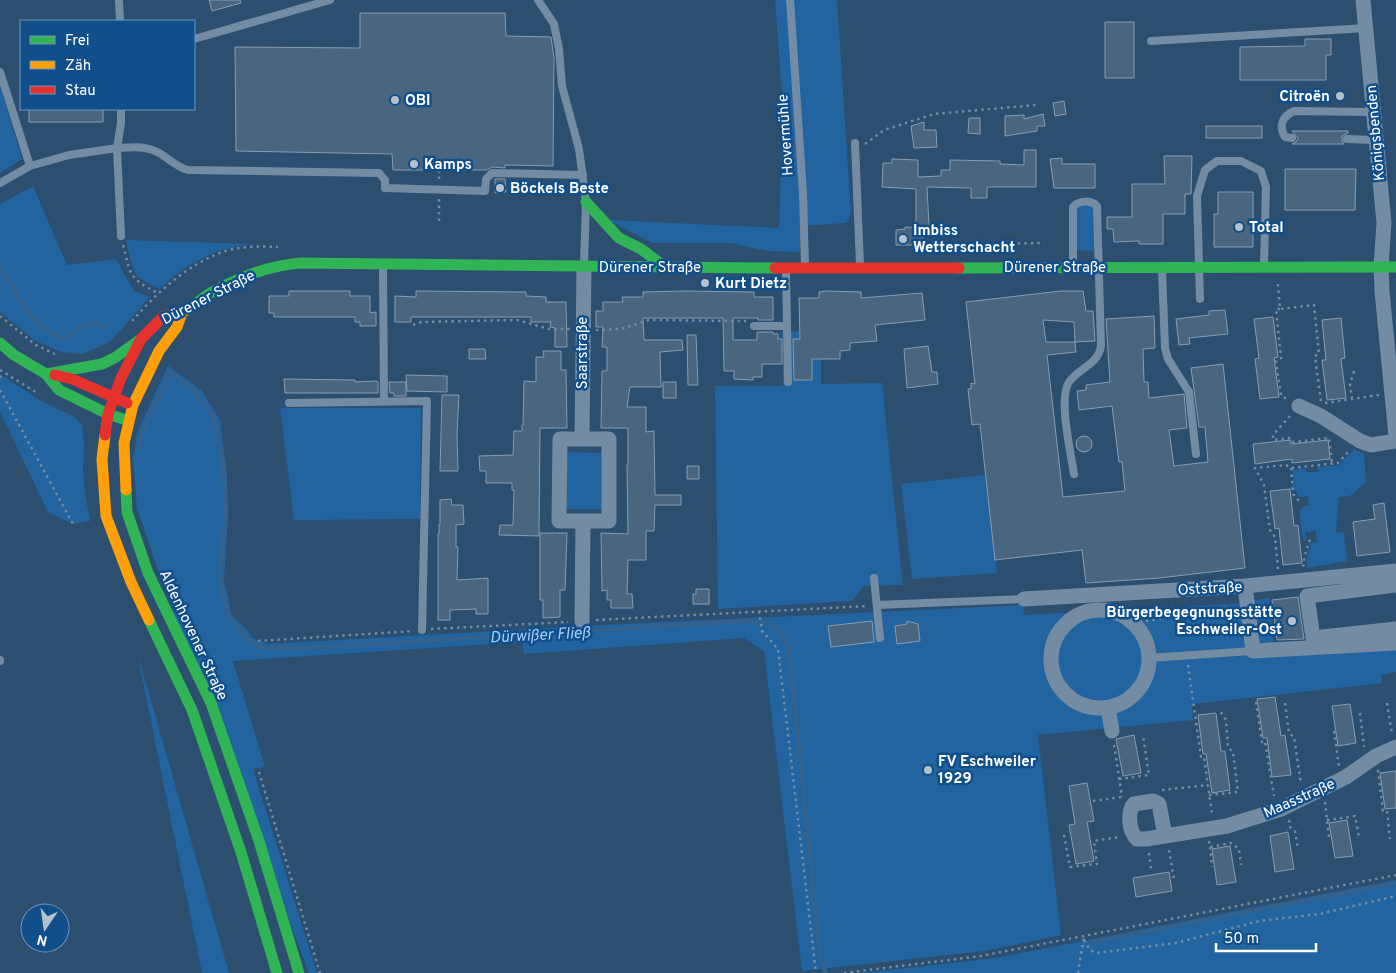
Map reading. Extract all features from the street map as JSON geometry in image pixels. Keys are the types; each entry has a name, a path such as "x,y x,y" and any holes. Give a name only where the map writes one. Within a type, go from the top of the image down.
{"main road":[{"path":"586,202 619,238 641,249 665,267"},
{"name":"Dürener Straße","path":"113,398 141,339 164,316 182,313 191,305 232,281 260,270 280,265 786,268 1389,267"},
{"name":"Aldenhovener Straße","path":"182,313 178,327 159,351 133,405 128,420 124,443 127,512 148,573 211,703 259,841 299,973"},
{"path":"46,374 89,368 104,363 141,339"},
{"path":"0,343 46,374 59,390 108,414 128,420"},
{"path":"46,374 72,378 113,398 133,405"},
{"path":"113,398 108,414 102,459 106,516 131,582 192,710 241,852 277,973"}],"street":[{"name":"Königsbenden","path":"1363,0 1375,140 1389,267 1391,393 1396,436"},
{"name":"Saarstraße","path":"582,439 584,267"},
{"path":"1299,406 1321,410 1360,441 1371,445 1396,441"},
{"path":"560,439 582,439 609,439 609,521 559,521 560,439"},
{"path":"582,621 583,521"},
{"name":"Oststraße","path":"1024,599 1245,586 1279,576 1317,587 1396,572"},
{"path":"1396,585 1317,587 1307,596 1313,638 1324,642 1396,643"},
{"path":"1245,586 1253,651 1324,642 1396,629"},
{"path":"1096,594 1098,610"},
{"path":"1098,610 1120,615 1132,623 1145,641 1149,658 1144,680 1137,691 1123,702 1108,708 1094,708 1074,701 1058,685 1052,671 1051,653 1055,639 1064,626 1081,614 1098,610"},
{"path":"1108,708 1112,731"},
{"name":"Maasstraße","path":"1133,835 1142,840 1227,826 1282,808 1341,779 1371,760 1395,748"},
{"path":"1126,802 1134,804 1154,801 1159,804 1166,836"},
{"path":"1126,802 1130,812 1133,835"}],"lane":[{"path":"119,0 120,20"},
{"path":"195,39 330,0"},
{"path":"538,0 554,24 559,49 562,86 579,148 586,202 584,267"},
{"name":"Hovermühle","path":"790,0 806,268"},
{"path":"1151,41 1366,28"},
{"path":"0,72 30,166"},
{"path":"121,110 117,148 121,236"},
{"path":"1292,138 1282,134 1282,121 1284,117 1294,111 1373,112"},
{"path":"1348,139 1375,140"},
{"path":"855,143 860,267"},
{"path":"0,183 30,166 69,154 140,147 154,150 181,168 188,170 379,173 385,180 386,188 485,190 486,179 492,173 583,174"},
{"path":"1200,299 1197,196 1205,170 1217,160 1241,161 1261,171 1266,187 1264,267"},
{"path":"1073,267 1073,210 1075,204 1085,202 1095,204 1097,206 1100,352 1094,361 1069,382 1066,387 1065,416 1074,474"},
{"path":"383,265 384,402"},
{"path":"1162,267 1165,348 1168,359 1189,392 1196,454"},
{"path":"786,268 788,382"},
{"path":"754,326 787,326"},
{"path":"289,403 427,401 422,630"},
{"path":"874,578 880,638"},
{"path":"877,605 1024,599"},
{"path":"1149,658 1253,651"}],"path":[{"path":"855,152 884,130 934,114 1036,105"},
{"path":"121,236 130,273 139,283 158,293"},
{"path":"913,249 922,249 932,245 1044,243"},
{"path":"1277,267 1280,309"},
{"path":"1332,463 1329,438 1293,442 1291,438 1273,440 1273,434 1299,406 1281,396 1276,361 1281,358 1276,309 1314,305 1319,354 1315,356 1321,410 1352,399 1391,393"},
{"path":"1352,399 1350,384 1355,368"},
{"path":"0,390 72,524"},
{"path":"1279,576 1275,537 1270,530 1264,486 1255,468 1286,465 1291,468 1338,462 1360,441"},
{"path":"1291,468 1293,494 1300,502"},
{"path":"1295,566 1304,565 1304,558 1311,536"},
{"path":"1279,576 1287,568"},
{"path":"258,641 877,605"},
{"path":"759,611 760,627 778,649 816,973"},
{"path":"1132,623 1166,618"},
{"path":"1186,655 1201,758 1204,757 1209,795 1212,867"},
{"path":"1256,702 1262,742 1265,741 1273,796 1282,808 1290,827 1295,831 1298,849"},
{"path":"1285,703 1289,733 1294,737 1303,798"},
{"path":"1387,703 1395,748"},
{"path":"1209,795 1238,792 1233,752 1228,747 1226,720 1220,711"},
{"path":"1360,713 1383,811 1387,811 1390,839"},
{"path":"1092,801 1126,802 1119,779 1112,731"},
{"path":"1334,732 1341,779"},
{"path":"1119,779 1149,775 1143,736"},
{"path":"258,772 320,973"},
{"path":"1323,788 1329,838"},
{"path":"1327,820 1355,816 1359,837"},
{"path":"1064,835 1070,867 1097,864 1094,841 1133,835"},
{"path":"1166,836 1174,880"},
{"path":"1210,847 1231,842 1239,849 1242,865"},
{"path":"844,973 982,956 1396,876"},
{"path":"1084,940 1090,950 1096,953 1176,943 1259,921 1320,914 1396,896"},
{"path":"1078,973 1084,936"}],"shaded area":[{"path":"775,0 837,0 851,213 846,223 800,226 800,252 768,251 731,243 652,243 608,220 779,228 783,108"},
{"path":"0,86 22,159 0,173"},
{"path":"33,186 67,265 116,259 134,291 150,297 110,342 82,354 61,352 34,340 0,312 0,204"},
{"path":"1079,205 1092,205 1095,207 1094,251 1077,250 1077,207"},
{"path":"126,240 251,244 217,251 186,267 159,289 137,277 130,259"},
{"path":"782,331 821,332 821,384 882,383 903,585 864,586 852,601 718,609 715,386 783,386"},
{"path":"168,366 202,391 220,420 227,475 228,516 224,580 232,616 246,628 252,638 268,644 583,626 1023,605 1024,615 1233,604 1269,598 1274,646 1187,652 1188,659 1396,648 1396,672 1381,675 1382,683 1192,704 1193,720 1038,735 1061,935 985,951 802,971 764,651 744,638 524,654 522,642 233,661 265,767 253,769 317,973 309,973 137,509 133,459 137,433"},
{"path":"0,374 41,401 75,417 82,425 84,445 83,472 90,521 73,524 48,512 0,412"},
{"path":"280,408 421,408 420,519 294,520"},
{"path":"1354,449 1364,454 1366,482 1350,496 1339,497 1336,532 1344,533 1347,561 1307,568 1308,551 1311,549 1310,543 1317,542 1316,531 1305,532 1306,540 1303,541 1299,510 1309,505 1308,496 1297,497 1297,491 1294,491 1292,470 1305,468 1306,472 1318,472 1318,467 1339,465"},
{"path":"566,452 602,453 602,509 565,509"},
{"path":"985,475 997,573 912,579 901,484"},
{"path":"137,652 229,973 202,973"},
{"path":"1396,880 1396,973 863,973 995,958"}],"building":[{"path":"209,0 240,0 241,3 212,11"},
{"name":"OBI","path":"360,13 505,13 506,36 551,37 554,58 553,166 505,165 505,168 492,167 487,170 393,170 392,154 236,151 235,47 360,48"},
{"path":"1105,22 1134,22 1134,78 1105,78"},
{"path":"1305,39 1331,39 1331,55 1326,55 1326,80 1240,80 1240,47 1305,46"},
{"path":"1064,101 1066,114 1055,116 1053,103"},
{"path":"29,110 103,110 103,122 29,122"},
{"path":"1043,114 1045,126 1037,126 1037,131 1005,136 1005,116 1024,115 1024,119"},
{"path":"969,118 980,118 980,134 968,133"},
{"path":"924,122 924,130 936,130 937,147 914,148 911,126"},
{"path":"1206,126 1262,126 1262,138 1206,138"},
{"path":"1292,131 1348,131 1348,133 1342,136 1344,144 1292,144 1298,138"},
{"path":"1024,150 1036,150 1036,187 987,187 987,198 971,198 971,188 927,187 929,226 916,227 916,189 882,187 883,163 892,163 892,159 918,160 918,177 941,176 941,170 950,170 950,160 1000,161 1000,164 1024,165"},
{"path":"1164,156 1192,156 1191,194 1185,194 1185,214 1163,214 1163,244 1139,244 1139,241 1114,242 1113,229 1107,229 1107,217 1132,217 1132,184 1165,184"},
{"path":"1062,158 1062,164 1095,164 1095,188 1054,188 1050,159"},
{"path":"1285,169 1356,169 1355,210 1285,210"},
{"name":"Böckels Beste","path":"495,179 505,179 506,192 495,193"},
{"path":"1218,192 1253,192 1253,247 1214,247 1214,214 1218,214"},
{"path":"905,227 923,228 923,245 896,245 896,230 905,229"},
{"path":"289,291 350,291 350,296 370,296 370,313 376,312 376,326 360,326 360,322 355,322 355,317 274,317 274,313 269,313 269,296 289,296"},
{"path":"416,291 526,292 526,296 546,297 546,302 566,302 567,347 555,347 555,328 550,327 551,322 531,322 531,317 411,317 411,322 395,322 395,296 416,297"},
{"path":"1061,291 1083,291 1086,311 1093,311 1095,341 1075,342 1076,352 1047,355 1063,497 1125,491 1122,462 1119,462 1112,406 1079,410 1077,391 1086,390 1086,385 1110,382 1106,319 1154,316 1155,348 1143,349 1144,382 1148,382 1149,398 1184,394 1187,428 1169,430 1174,466 1208,462 1205,427 1199,427 1191,368 1223,364 1245,568 1159,578 1086,583 1082,550 995,560 980,424 972,425 968,389 971,389 971,383 975,384 966,302","holes":["1043,320 1074,322 1075,342 1046,342"]},
{"path":"643,292 754,292 754,297 773,297 773,320 733,318 733,340 757,340 757,332 773,332 773,334 778,334 778,339 782,339 782,364 762,364 762,377 753,377 753,380 734,379 734,371 724,371 723,318 643,318 644,340 682,340 683,350 660,352 661,387 630,387 627,407 646,407 646,432 654,431 655,495 681,495 681,505 655,505 654,531 646,531 646,560 628,560 627,594 632,594 633,608 611,608 611,600 607,600 607,590 602,591 601,533 628,534 628,428 601,428 602,371 607,371 607,347 602,347 603,327 596,327 596,311 603,311 603,302 623,302 622,297 643,297"},
{"path":"819,292 861,292 861,298 922,293 925,320 875,325 877,341 850,343 850,350 840,351 840,359 812,359 812,380 794,380 793,339 800,339 799,298 819,298"},
{"path":"1225,310 1228,334 1189,338 1190,344 1179,345 1176,319 1209,315 1209,311"},
{"path":"1273,317 1278,357 1274,358 1279,397 1260,399 1255,359 1259,358 1254,319"},
{"path":"1341,318 1345,358 1341,359 1346,398 1327,400 1322,360 1326,360 1322,320"},
{"path":"687,335 696,335 698,385 688,385"},
{"path":"928,346 932,372 937,372 938,384 907,388 904,349"},
{"path":"469,349 485,349 486,359 469,359"},
{"path":"543,351 561,351 561,370 566,370 567,428 540,428 539,536 499,535 500,525 513,525 514,490 512,490 512,483 486,483 486,471 480,471 479,456 513,455 514,431 522,431 523,425 524,381 536,382 536,357 544,357"},
{"path":"406,375 447,376 447,392 407,391"},
{"path":"284,379 376,381 378,382 378,393 285,393"},
{"path":"389,382 406,382 406,396 394,396 394,393 390,393"},
{"path":"663,382 676,382 676,398 663,398"},
{"path":"442,395 459,395 458,471 440,471"},
{"path":"1084,436 1090,438 1092,444 1090,450 1084,452 1078,450 1076,444 1078,438"},
{"path":"1290,440 1291,444 1328,440 1330,459 1292,463 1292,459 1255,464 1253,444"},
{"path":"687,466 699,466 699,479 687,479"},
{"path":"1290,489 1294,526 1298,525 1302,563 1283,565 1279,528 1275,529 1270,491"},
{"path":"451,499 452,505 463,505 464,524 456,525 456,547 458,547 457,580 488,578 488,614 476,614 476,609 450,610 450,620 438,620 440,500"},
{"path":"1384,503 1390,552 1357,556 1353,522 1375,519 1373,505"},
{"path":"540,533 567,533 565,590 560,590 560,617 543,618 543,600 540,600"},
{"path":"696,589 709,589 709,604 693,604 693,594 696,594"},
{"name":"Bürgerbegegnungsstätte Eschweiler-Ost","path":"1298,597 1304,639 1277,640 1272,600"},
{"path":"872,621 874,642 831,647 828,626"},
{"path":"907,621 918,624 920,641 897,644 895,626 907,624"},
{"path":"1275,697 1281,736 1285,735 1291,775 1272,777 1267,738 1263,738 1257,699"},
{"path":"1350,704 1356,743 1338,746 1332,706"},
{"path":"1216,713 1221,751 1225,751 1230,790 1212,793 1206,754 1203,754 1198,715"},
{"path":"1134,735 1141,773 1123,776 1116,739"},
{"path":"1396,771 1396,808 1385,809 1380,773"},
{"path":"1087,783 1094,821 1087,822 1094,861 1076,864 1069,825 1075,824 1069,786"},
{"path":"1347,820 1353,856 1335,858 1329,823"},
{"path":"1288,832 1294,869 1275,872 1270,836"},
{"path":"1230,846 1236,882 1217,885 1212,849"},
{"path":"1169,872 1172,891 1136,897 1133,878"}],"waterway":[{"path":"0,266 26,309 42,327 52,333 64,338 89,325 95,324 106,327"},
{"name":"Dürwißer Fließ","path":"138,449 147,421 171,372 195,392 213,417 223,461 226,510 220,574 224,599 230,618 246,638 263,648 306,648 746,621 771,624 782,635 789,648 820,956 826,973"},
{"path":"1092,942 1396,883"}],"traffic: fast":[{"path":"586,202 619,238 641,249 665,267"},
{"path":"176,314 186,311 212,292 244,277 276,267 300,263 775,268"},
{"path":"959,268 1396,267"},
{"path":"46,374 102,364 116,357 138,341"},
{"path":"0,343 14,355 46,374 59,390 108,414 123,419"},
{"path":"126,490 127,512 148,573 211,703 259,841 299,973"},
{"path":"149,620 192,710 241,852 277,973"}],"traffic: slow":[{"path":"126,490 124,443 133,405 159,351 177,327 182,313"},
{"path":"105,435 102,459 106,516 131,582 149,620"}],"traffic: jam":[{"path":"775,268 959,268"},
{"path":"105,435 108,414 121,378 141,339 164,316 176,314"},
{"path":"55,375 72,379 127,403"}],"place":[{"name":"Citroën","path":"1340,96"},
{"name":"OBI","path":"395,100"},
{"name":"Kamps","path":"414,164"},
{"name":"Böckels Beste","path":"500,188"},
{"name":"Total","path":"1239,227"},
{"name":"Imbiss Wetterschacht","path":"903,239"},
{"name":"Kurt Dietz","path":"705,283"},
{"name":"Bürgerbegegnungsstätte Eschweiler-Ost","path":"1292,621"},
{"name":"FV Eschweiler 1929","path":"928,770"}]}
